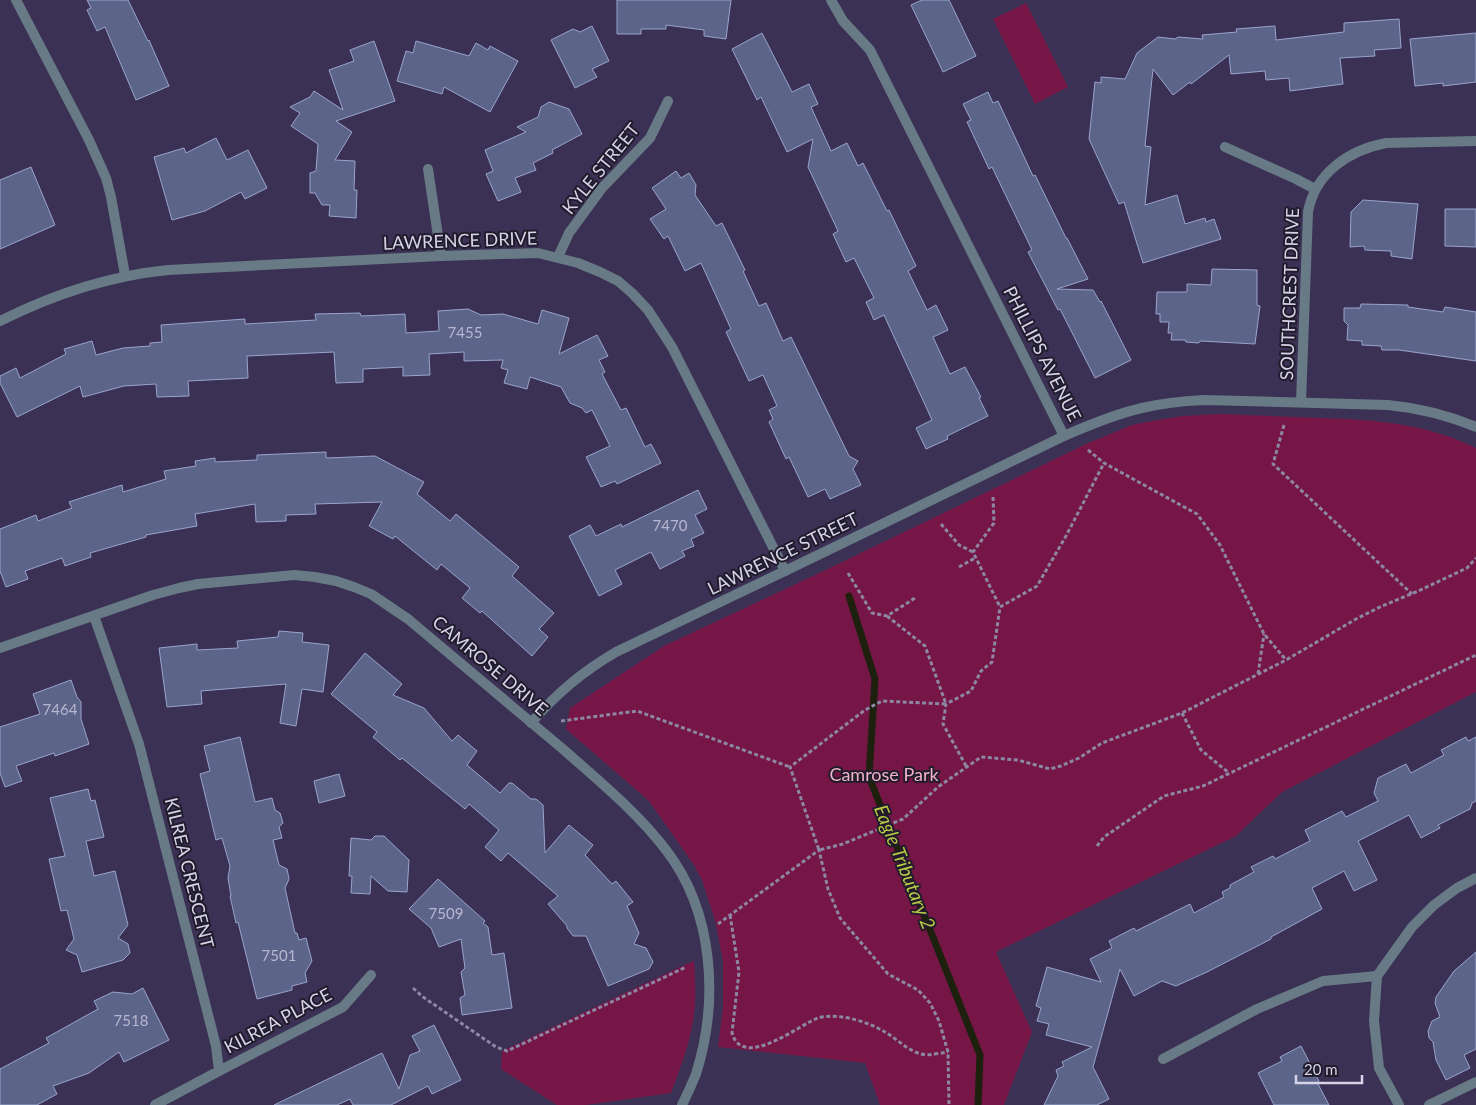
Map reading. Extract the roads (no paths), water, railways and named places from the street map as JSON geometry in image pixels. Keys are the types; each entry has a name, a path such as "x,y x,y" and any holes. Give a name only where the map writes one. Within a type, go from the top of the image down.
{"street":[{"path":"16,0 89,140 106,178 125,275"},
{"name":"PHILLIPS AVENUE","path":"831,0 843,22 870,50 1064,436 1141,408 1174,402 1204,400 1410,407 1437,412 1476,427"},
{"name":"KYLE STREET","path":"558,257 569,233 602,188 650,138 668,101"},
{"name":"SOUTHCREST DRIVE","path":"1301,402 1308,212 1310,200 1315,189 1334,167 1360,150 1372,146 1386,143 1476,141"},
{"name":"SOUTHCREST DRIVE","path":"1225,147 1315,189"},
{"path":"428,169 440,256"},
{"name":"LAWRENCE DRIVE","path":"0,321 42,300 65,292 125,275 168,270 440,256 538,253 558,257 600,272 618,281 632,293 661,328 785,571"},
{"name":"LAWRENCE STREET","path":"531,722 564,688 593,666 616,652 1064,436"},
{"name":"CAMROSE DRIVE","path":"0,648 154,595 198,584 294,575 336,581 371,594 408,619 633,811 666,849 686,881 704,933 709,968 706,1031 695,1075 682,1105"},
{"name":"KILREA CRESCENT","path":"94,616 152,791 216,1046 219,1072"},
{"path":"1399,1105 1379,1068 1374,1021 1378,976 1412,927 1434,905 1457,888 1476,878"},
{"name":"KILREA PLACE","path":"219,1072 343,1007 371,975"},
{"path":"1163,1059 1257,1009 1323,981 1378,976"},
{"path":"154,1105 219,1072"},
{"path":"1429,1105 1476,1082"}],"waterway":[{"name":"Eagle Tributary 2","path":"849,596 875,679 869,777 980,1055 978,1105"}],"park label":[{"name":"Camrose Park","path":"884,775"}]}
